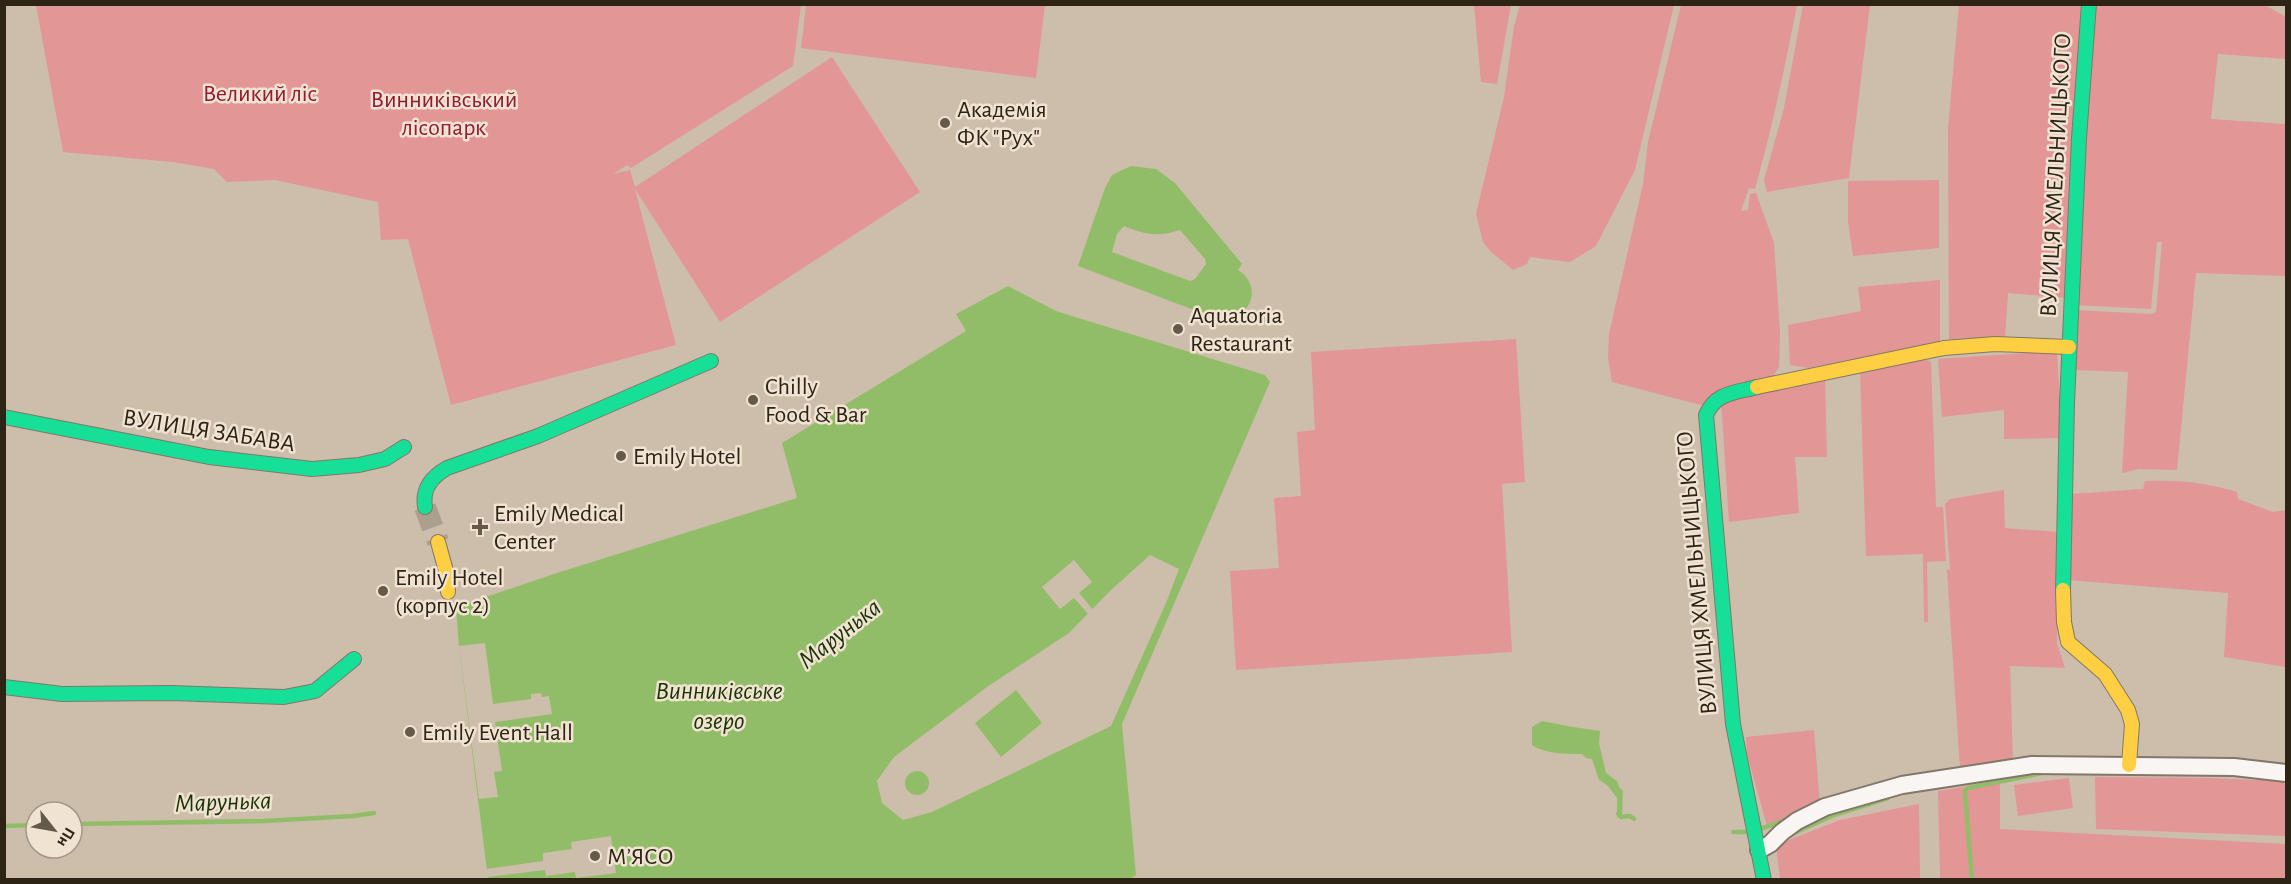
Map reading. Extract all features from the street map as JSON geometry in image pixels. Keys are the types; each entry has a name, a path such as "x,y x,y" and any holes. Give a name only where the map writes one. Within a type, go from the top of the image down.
{"street":[{"name":"ВУЛИЦЯ ХМЕЛЬНИЦЬКОГО","path":"2089,4 2080,120 2069,347 2064,496 2064,622 2068,642 2105,674 2128,710 2132,724 2129,765"},
{"name":"ВУЛИЦЯ ХМЕЛЬНИЦЬКОГО","path":"1764,879 1733,724 1706,415 1711,403 1722,396 1791,379 1944,348 1995,344 2069,347"},
{"path":"425,507 423,500 428,483 439,472 490,455 630,399 711,361"},
{"name":"ВУЛИЦЯ ЗАБАВА","path":"4,417 209,457 312,469 359,465 385,459 404,447"},
{"path":"438,542 446,571 448,592"},
{"path":"4,687 62,694 171,693 284,697 315,691 354,659"},
{"path":"1759,850 1770,844 1797,821 1825,807 1902,785 2031,765 2234,767 2286,773"}],"green space":[{"path":"36,5 801,5 793,66 631,168 627,165 613,174 630,170 635,187 832,57 920,192 720,322 635,189 676,345 451,405 408,239 381,240 378,202 275,180 227,182 214,169 173,162 63,152"},
{"path":"806,5 1045,5 1036,78 801,48"},
{"path":"1474,5 1511,5 1497,84 1481,82"},
{"path":"1520,5 1674,5 1635,170 1596,246 1570,262 1530,257 1527,264 1513,270 1491,252 1483,242 1476,214 1504,97 1514,26"},
{"path":"1681,5 1797,5 1778,97 1755,189 1749,188 1741,211 1748,210 1750,194 1756,193 1774,243 1780,332 1779,367 1771,380 1701,405 1612,382 1608,358 1609,334 1643,184 1648,142"},
{"path":"1803,5 1870,5 1849,178 1767,192 1764,180 1784,108"},
{"path":"1959,5 2085,5 2066,298 2008,293 2005,338 1949,339 1948,128"},
{"path":"2093,5 2265,5 2286,17 2286,59 2218,54 2211,119 2286,124 2286,276 2196,273 2177,470 2139,469 2122,473 2128,372 2073,370 2075,310 2152,314 2156,312 2162,242 2157,242 2151,309 2076,305"},
{"path":"1939,180 1939,248 1853,256 1848,221 1848,181"},
{"path":"1940,280 1940,342 1808,368 1790,365 1788,325 1861,311 1858,287"},
{"path":"1516,339 1525,482 1502,484 1512,652 1236,670 1230,571 1279,568 1274,498 1301,496 1297,432 1315,430 1311,352"},
{"path":"2057,351 2062,438 2004,439 2004,410 1942,417 1938,359"},
{"path":"1921,357 1931,362 1936,507 1943,507 1946,561 1927,562 1928,622 1924,622 1923,554 1866,556 1860,370"},
{"path":"1825,378 1827,457 1795,457 1799,513 1729,522 1721,400"},
{"path":"2145,481 2181,481 2214,486 2237,492 2238,499 2273,512 2286,510 2286,667 2224,657 2228,593 2067,580 2070,494 2143,489"},
{"path":"2004,490 2005,528 2059,532 2057,643 2065,668 2010,666 2013,761 1960,769 1945,504 1950,499"},
{"path":"1814,730 1820,805 1767,826 1747,754 1746,737"},
{"path":"2095,777 2280,781 2286,784 2286,836 2096,829"},
{"path":"2069,778 2073,808 2018,816 2014,785"},
{"path":"2000,781 2000,829 2286,844 2286,879 1940,879 1938,791"},
{"path":"1919,804 1920,879 1780,879 1776,845 1840,820"}],"water":[{"path":"1131,166 1156,169 1175,183 1242,264 1238,270 1250,283 1252,291 1248,305 1243,311 1227,318 1211,311 1207,315 1078,266 1105,188 1112,175","holes":["1124,226 1159,234 1180,230 1205,259 1206,264 1195,279 1190,281 1112,252 1117,234"]},
{"name":"Винниківське озеро","path":"1008,286 1056,311 1265,375 1270,382 1122,724 1136,875 1130,879 488,879 456,607 797,498 782,443 966,331 956,314","holes":["1150,555 1179,569 1111,726 932,812 903,820 882,803 877,781 894,757 987,687 1069,633 1111,590"]},
{"path":"1016,690 1042,723 1001,757 975,723"},
{"path":"1542,721 1600,731 1599,743 1606,773 1617,781 1623,791 1622,818 1617,817 1617,798 1607,785 1599,780 1592,759 1582,754 1549,752 1532,745 1532,727"},
{"path":"917,771 922,772 928,778 928,788 922,794 917,795 912,794 906,788 905,783 906,778 912,772"}],"pier":[{"path":"1074,560 1092,582 1079,593 1094,611 1089,615 1074,598 1060,609 1042,587"},
{"path":"485,643 493,704 531,699 531,694 541,693 542,697 549,696 552,714 495,722 502,771 494,772 498,797 479,799 459,646"},
{"path":"611,836 616,873 576,878 575,872 546,876 545,870 487,877 486,869 543,861 543,853 572,849 571,842"}],"waterway":[{"path":"1972,880 1965,791 1968,788 2042,773"},
{"path":"1792,834 1834,815 1888,798"},
{"name":"Марунька","path":"84,824 264,821 374,813"},
{"path":"1618,814 1621,817 1630,816 1634,819"},
{"path":"1760,829 1786,820"},
{"name":"Марунька","path":"4,826 24,825"},
{"path":"1733,832 1746,832"}],"tunnel":[{"path":"425,507 438,542"}],"traffic: fast":[{"path":"2063,590 2067,403 2079,138 2089,4"},
{"path":"425,507 425,494 429,484 447,468 538,436 711,361"},
{"path":"1757,387 1734,392 1721,398 1710,407 1706,415 1733,724 1764,880"},
{"path":"4,417 209,457 312,469 359,465 385,459 404,447"},
{"path":"4,687 62,694 171,693 284,697 315,691 354,659"}],"traffic: slow":[{"path":"1757,387 1944,348 1995,344 2069,347"},
{"path":"438,542 446,571 448,592"},
{"path":"2063,590 2064,622 2068,642 2105,674 2128,710 2132,724 2129,765"}],"place":[{"name":"Академія ФК \"Рух\"","path":"945,123"},
{"name":"Aquatoria Restaurant","path":"1178,329"},
{"name":"Chilly Food & Bar","path":"753,400"},
{"name":"Emily Hotel","path":"621,456"},
{"name":"Emily Medical Center","path":"480,527"},
{"name":"Emily Hotel (корпус 2)","path":"383,591"},
{"name":"Emily Event Hall","path":"410,732"},
{"name":"М’ЯСО","path":"595,856"}],"park label":[{"name":"Великий ліс","path":"260,93"},
{"name":"Винниківський лісопарк","path":"444,113"}]}
